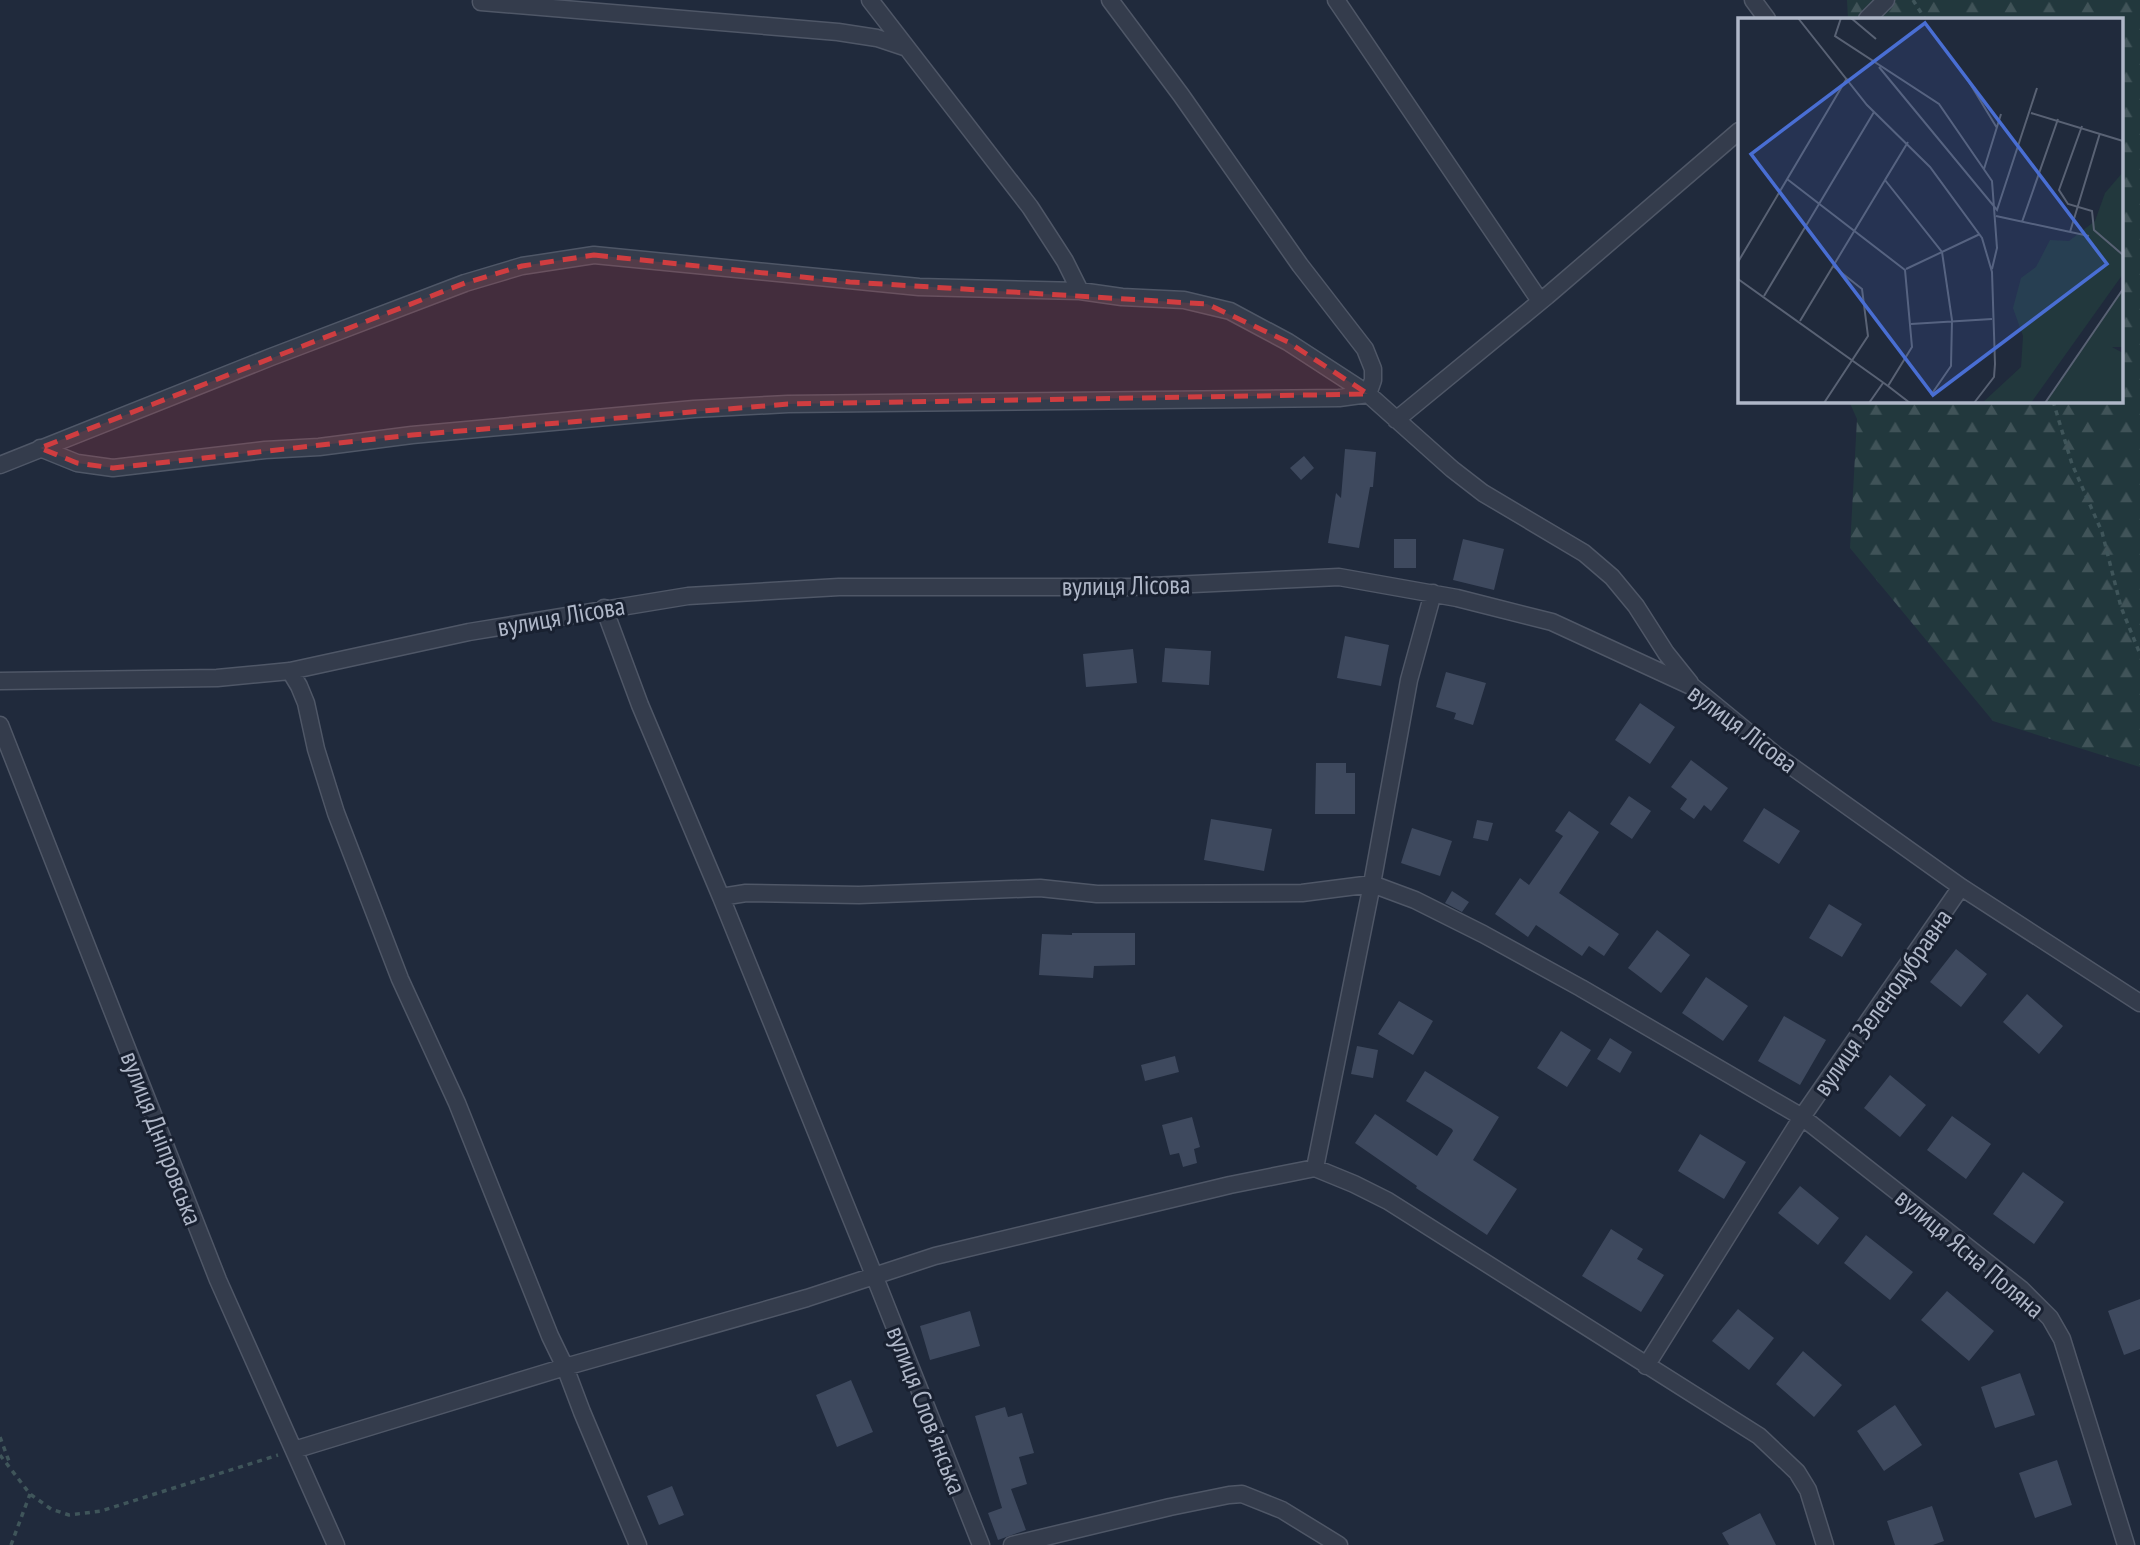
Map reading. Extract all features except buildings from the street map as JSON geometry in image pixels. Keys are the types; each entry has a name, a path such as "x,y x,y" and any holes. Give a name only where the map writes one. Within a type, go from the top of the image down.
{"street":[{"path":"870,0 1030,207 1065,261 1080,291"},
{"path":"1110,0 1189,106 1300,265 1365,349 1373,369 1373,380 1367,394"},
{"path":"1336,0 1540,301"},
{"path":"1753,0 1766,18"},
{"path":"1868,18 1886,0"},
{"path":"481,2 838,32 877,38 904,47"},
{"path":"1396,420 1738,132"},
{"path":"0,465 465,283 522,266 594,255 919,287 1080,291 1122,297 1184,300 1230,311 1288,342 1367,394 1483,493 1584,553 1612,577 1636,606 1665,653 1693,687"},
{"path":"40,448 77,463 113,468 253,451 319,447 412,435 694,409 788,404 1339,398 1367,394"},
{"name":"вулиця Лісова","path":"0,681 218,678 290,671 392,647 604,608 688,596 839,587 1130,587 1339,577 1433,593 1552,622 1693,687 1777,756 1961,887 2140,1003"},
{"path":"1315,1168 1409,680 1433,593"},
{"name":"вулиця Словʼянська","path":"604,608 635,693 721,897 981,1545"},
{"path":"290,671 306,703 316,749 337,813 400,979 457,1103 550,1336 638,1545"},
{"name":"вулиця Дніпровська","path":"0,725 218,1280 335,1545"},
{"path":"721,897 746,893 859,895 1040,888 1097,894 1301,893 1371,884"},
{"name":"вулиця Ясна Поляна","path":"1371,884 1415,900 1483,934 1802,1116 2021,1289 2050,1318 2062,1339 2126,1545"},
{"name":"вулиця Зеленодубравна","path":"1646,1366 1802,1116 1961,887"},
{"path":"294,1450 565,1367 807,1298 935,1256 1230,1185 1315,1168 1388,1201 1759,1436 1782,1455 1808,1490 1825,1545"},
{"path":"1012,1545 1229,1494 1242,1494 1282,1510 1339,1545"}],"path":[{"path":"1913,0 1924,18"},
{"path":"2053,402 2072,464 2102,532 2121,607 2140,654"},
{"path":"0,1437 12,1469"},
{"path":"0,1455 30,1494 51,1508 69,1515 101,1511 294,1450"},
{"path":"11,1545 30,1494"}],"highlighted area":[{"path":"594,255 850,282 1207,304 1288,342 1368,394 788,404 412,435 113,468 77,463 40,448 465,283 522,266"}],"green space":[{"path":"1847,0 2140,0 2140,767 1993,721 1850,548 1857,419 1849,402 2122,402 2122,18 1848,18"}]}
